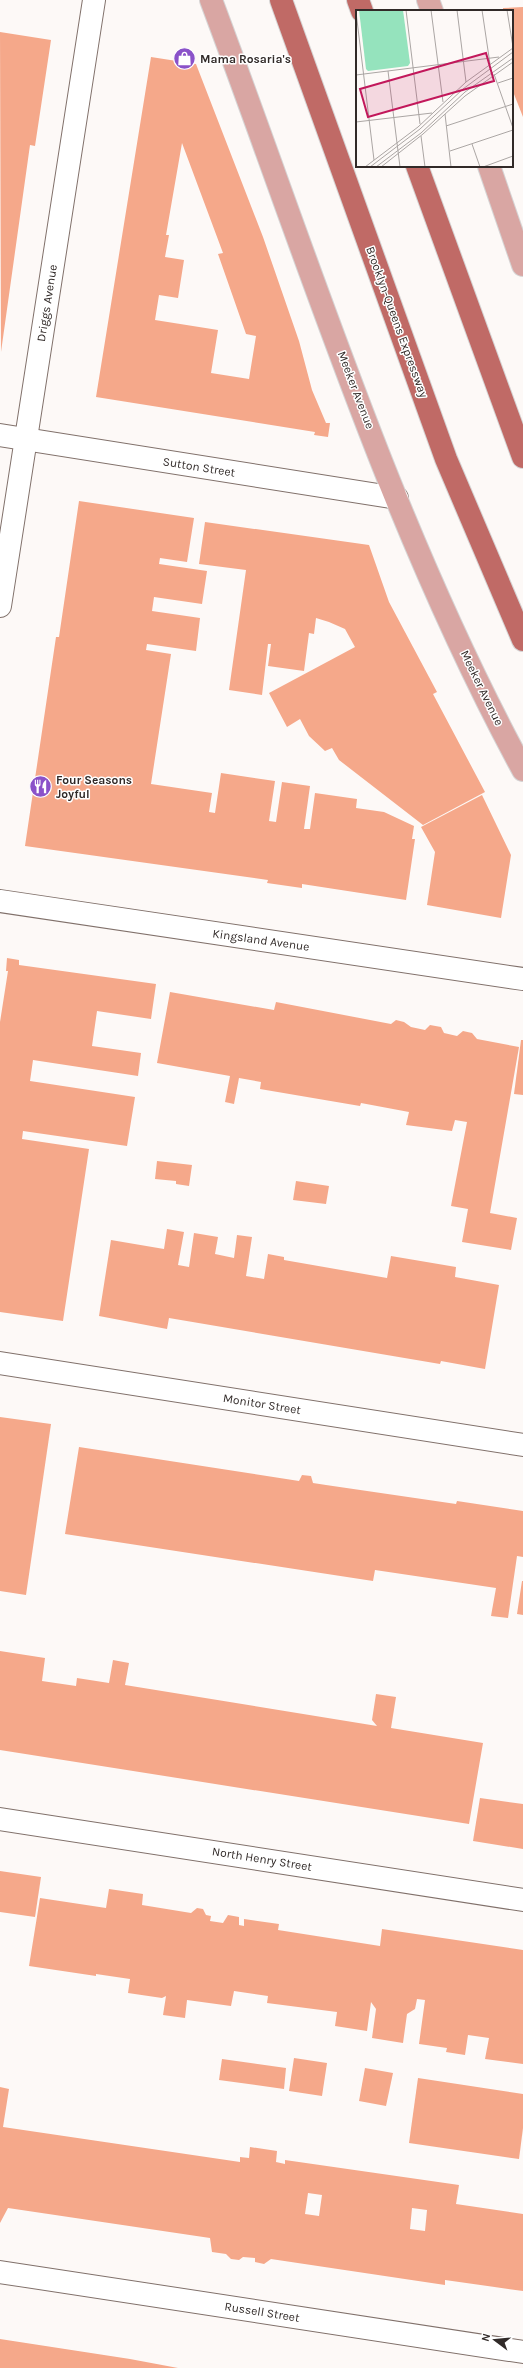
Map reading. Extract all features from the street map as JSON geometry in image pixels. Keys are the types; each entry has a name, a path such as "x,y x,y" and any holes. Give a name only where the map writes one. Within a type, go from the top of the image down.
{"highway":[{"name":"Brooklyn-Queens Expressway","path":"281,0 446,458 523,640"},
{"path":"358,0 362,10"},
{"path":"417,167 523,457"}],"main road":[{"name":"Meeker Avenue","path":"212,0 328,317 397,498 453,627 523,770"},
{"path":"428,0 432,10"},
{"path":"489,167 523,266"}],"street":[{"name":"Driggs Avenue","path":"0,606 94,0"},
{"name":"Sutton Street","path":"0,435 397,498"},
{"name":"Kingsland Avenue","path":"0,901 523,979"},
{"name":"Monitor Street","path":"0,1363 523,1445"},
{"name":"North Henry Street","path":"0,1819 523,1900"},
{"name":"Russell Street","path":"0,2272 523,2352"}],"building":[{"path":"523,7 523,117 513,92 513,10 503,10 503,8"},
{"path":"0,32 51,40 35,146 30,145 1,352"},
{"path":"151,57 196,64 263,237 299,341 312,390 326,423 330,423 328,437 314,435 315,432 96,397","holes":["182,143 223,253 218,254 246,334 256,336 249,379 211,373 218,330 155,320 159,295 178,298 184,260 165,257 169,235 166,235"]},
{"path":"79,501 194,518 187,562 160,558 159,564 207,571 202,604 154,597 152,611 200,618 196,651 147,644 146,650 171,654 151,784 212,793 209,812 215,813 221,773 275,781 269,821 276,822 282,782 310,786 304,829 310,829 315,793 357,799 356,808 384,812 414,826 412,839 415,839 406,900 302,884 302,888 267,883 268,880 25,846 56,637 59,637"},
{"path":"205,522 369,545 389,602 437,692 433,694 485,792 423,825 339,760 332,748 325,751 309,736 300,719 287,727 269,693 355,647 345,629 329,622 316,618 314,634 309,633 304,671 268,666 271,644 268,644 262,695 229,690 246,570 199,564"},
{"path":"482,795 511,855 501,918 427,905 435,852 421,827"},
{"path":"7,958 19,960 19,965 156,984 151,1019 97,1011 92,1046 141,1053 138,1076 33,1060 30,1081 135,1097 127,1146 23,1131 22,1139 89,1149 63,1321 0,1312 0,1022 8,971 6,971"},
{"path":"170,992 274,1010 276,1002 391,1024 396,1020 404,1022 411,1027 425,1030 430,1025 441,1027 444,1033 457,1036 463,1031 472,1033 477,1039 519,1047 490,1213 517,1218 511,1250 462,1242 468,1209 451,1206 467,1122 455,1120 452,1131 406,1125 409,1112 361,1103 360,1106 260,1089 261,1082 239,1078 234,1104 225,1102 230,1076 157,1063"},
{"path":"521,1040 523,1040 523,1095 514,1094"},
{"path":"157,1161 192,1165 189,1186 176,1184 176,1181 155,1179"},
{"path":"296,1181 329,1186 326,1204 293,1200"},
{"path":"167,1229 184,1232 178,1265 189,1267 194,1233 218,1237 215,1254 234,1258 237,1235 252,1237 246,1276 264,1279 268,1254 284,1257 284,1260 387,1278 391,1256 456,1267 455,1277 499,1285 485,1369 441,1361 440,1364 169,1318 167,1329 99,1316 111,1240 164,1249"},
{"path":"0,1417 51,1424 26,1595 0,1591"},
{"path":"79,1447 299,1481 302,1475 311,1476 313,1483 456,1504 457,1501 523,1511 523,1557 517,1556 508,1618 491,1616 496,1588 375,1570 373,1581 65,1534"},
{"path":"523,1581 523,1615 517,1614"},
{"path":"0,1651 45,1658 42,1681 76,1686 77,1678 109,1683 113,1660 129,1663 125,1685 377,1726 372,1720 376,1694 396,1697 391,1728 483,1743 469,1824 0,1750"},
{"path":"480,1798 523,1804 523,1849 473,1841"},
{"path":"0,1871 41,1877 35,1917 0,1912"},
{"path":"109,1889 143,1894 142,1905 191,1913 197,1908 203,1909 206,1915 211,1916 210,1921 223,1923 228,1915 239,1917 239,1925 244,1926 244,1919 279,1924 278,1930 380,1946 382,1929 523,1950 523,2064 485,2059 489,2038 468,2035 465,2055 446,2052 447,2048 419,2044 425,2000 417,1999 415,2009 407,2014 403,2043 372,2038 376,2009 371,2002 367,2031 335,2026 337,2012 267,2003 268,1996 234,1991 231,2006 187,2000 185,2018 163,2015 166,1996 162,1998 128,1993 130,1979 96,1974 96,1976 29,1966 40,1898 106,1908"},
{"path":"294,2058 327,2063 322,2096 289,2091"},
{"path":"222,2059 286,2068 284,2089 219,2080"},
{"path":"365,2068 393,2073 386,2106 359,2101"},
{"path":"418,2078 523,2094 523,2128 519,2159 409,2143"},
{"path":"0,2087 9,2089 3,2127 240,2162 240,2157 249,2158 250,2147 277,2151 276,2162 285,2164 285,2160 459,2185 456,2204 523,2214 523,2291 445,2280 445,2285 271,2259 264,2264 255,2262 255,2258 243,2257 239,2260 231,2259 226,2254 212,2252 210,2238 8,2208 0,2223","holes":["308,2193 322,2195 319,2216 305,2214","412,2208 427,2210 425,2231 410,2229"]},
{"path":"0,2339 130,2359 178,2368 0,2368"}],"place":[{"name":"Mama Rosaria's","path":"184,59"},
{"name":"Four Seasons Joyful","path":"41,787"}]}
